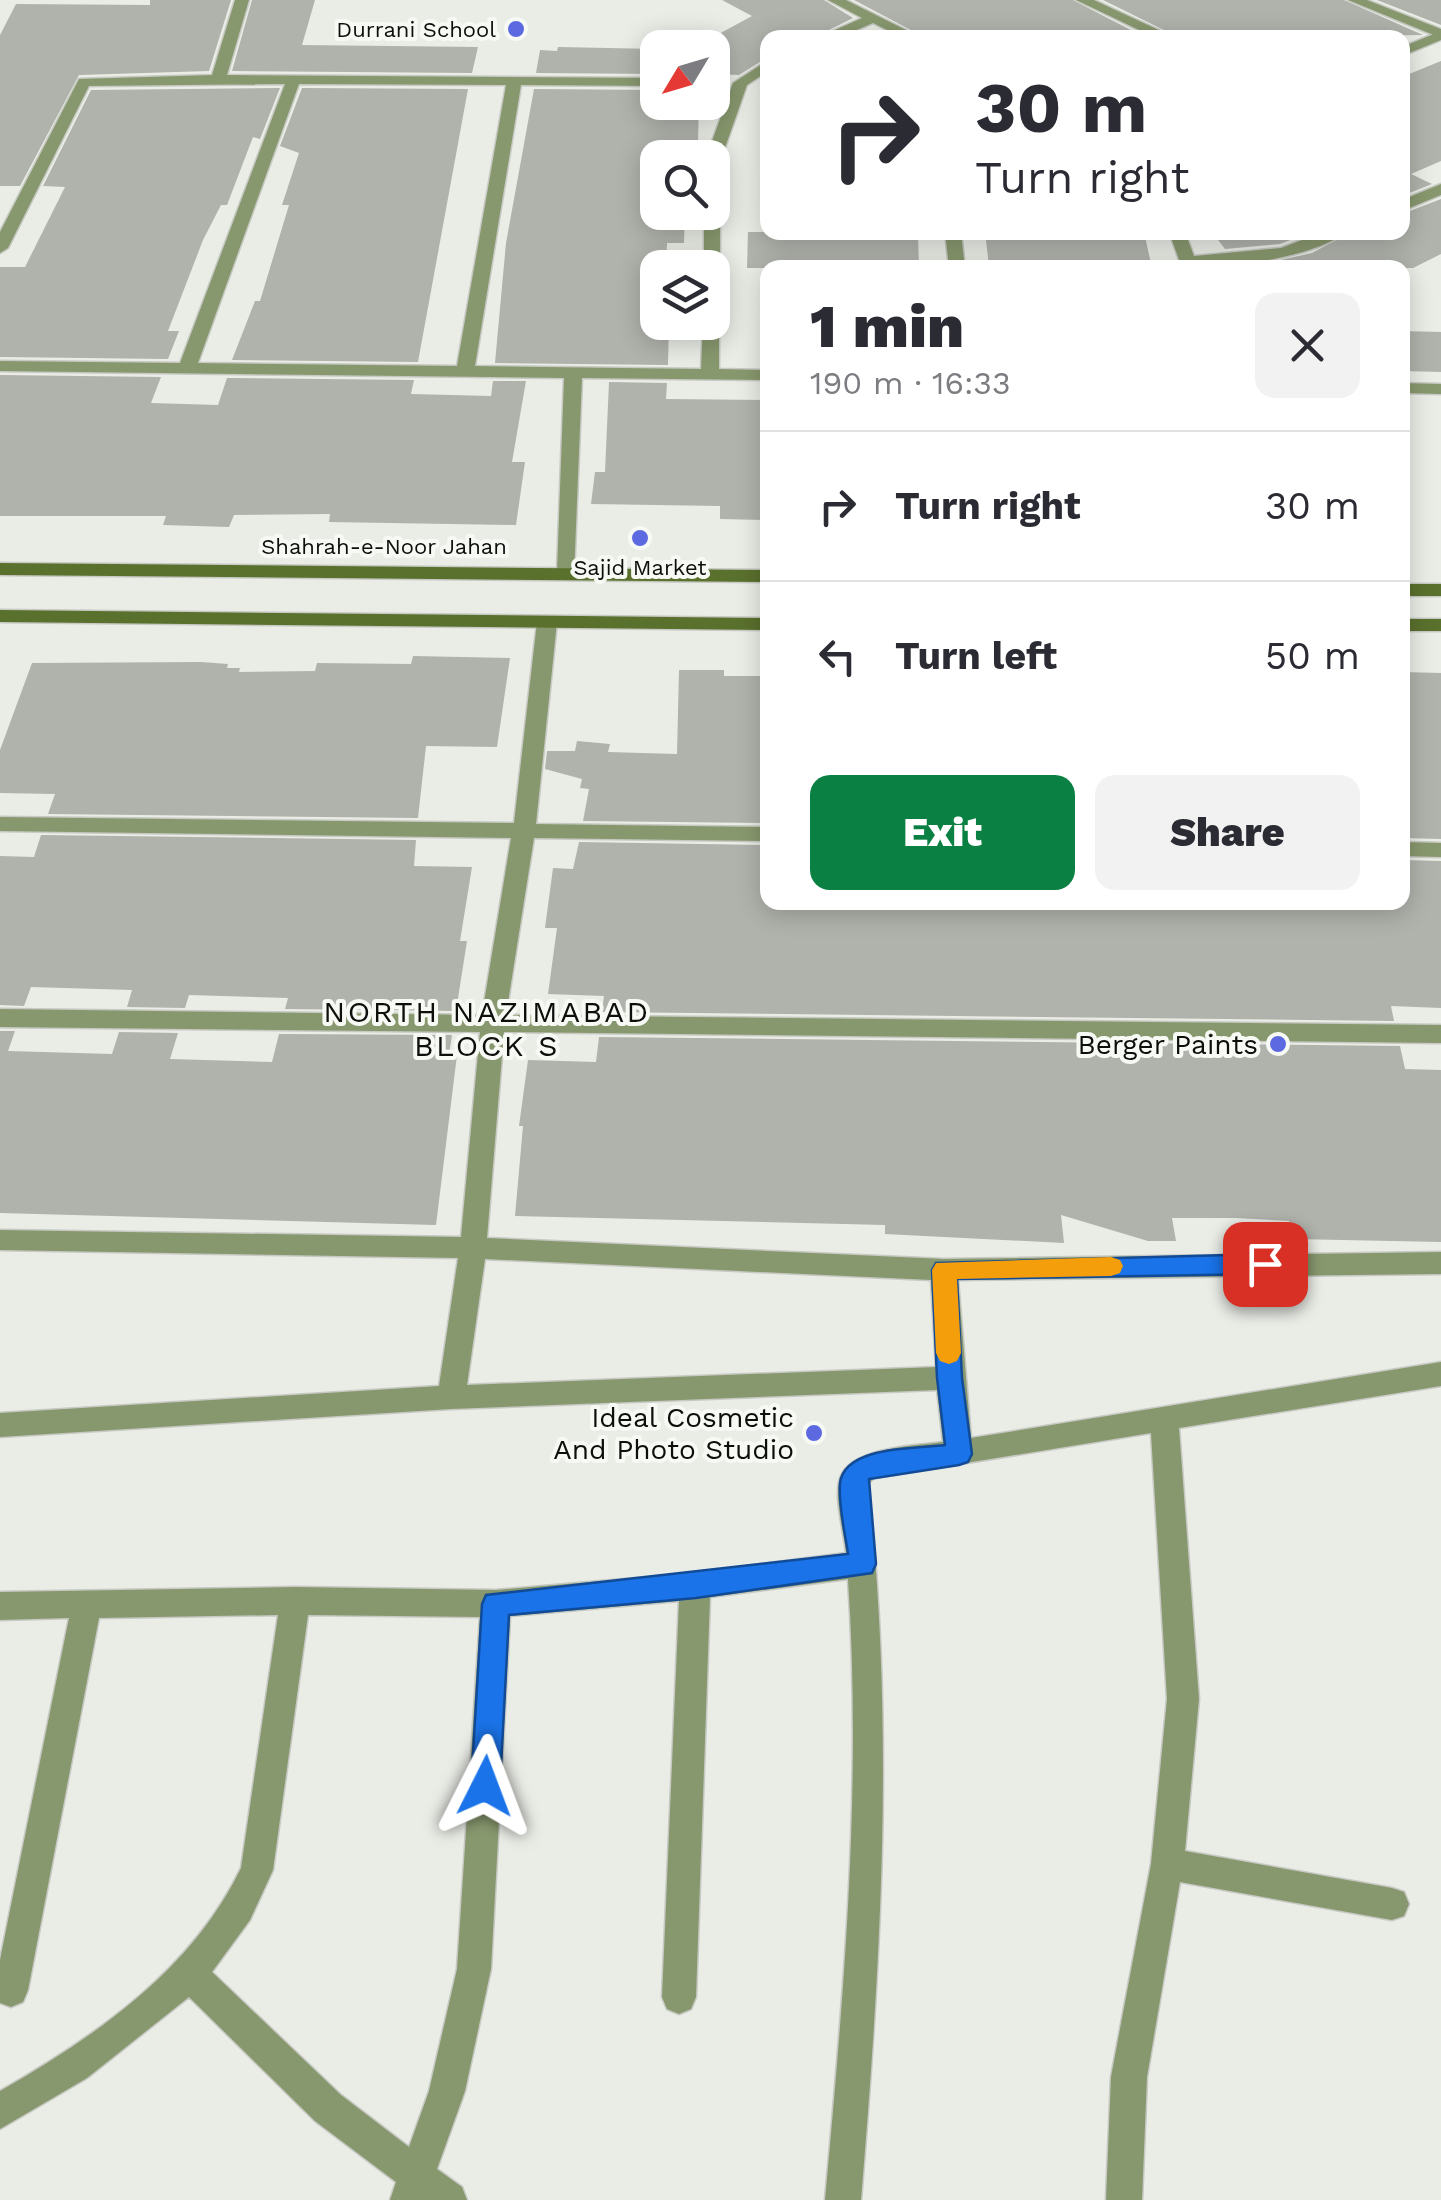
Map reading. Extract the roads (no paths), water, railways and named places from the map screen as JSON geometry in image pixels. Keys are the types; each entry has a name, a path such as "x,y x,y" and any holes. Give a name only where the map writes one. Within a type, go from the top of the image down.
{"main road":[{"name":"Shahrah-e-Noor Jahan","path":"0,568 760,576"},
{"path":"1410,590 1441,590"},
{"path":"0,616 760,624"},
{"path":"1410,625 1441,625"}],"street":[{"path":"218,79 242,0"},
{"path":"1083,0 1151,30"},
{"path":"1356,0 1441,34"},
{"path":"846,2 899,30"},
{"path":"844,30 874,18"},
{"path":"1410,48 1441,34"},
{"path":"718,140 733,83 760,68"},
{"path":"187,368 294,79"},
{"path":"465,371 514,81"},
{"path":"0,248 84,82 640,82"},
{"path":"1410,203 1441,189"},
{"path":"1224,260 1283,253 1318,240"},
{"path":"710,374 711,340"},
{"path":"0,366 760,376"},
{"path":"567,572 573,372"},
{"path":"1410,388 1441,389"},
{"path":"452,1397 473,1248 493,1020 524,829 547,622"},
{"path":"0,824 760,834"},
{"path":"1410,849 1441,850"},
{"path":"0,1018 493,1020 1441,1034"},
{"path":"0,1240 473,1248 944,1270 1441,1262"},
{"path":"944,1270 959,1454"},
{"path":"843,2200 868,1844 870,1652 854,1482 860,1471 870,1466 1441,1374"},
{"path":"0,1425 452,1397 950,1378"},
{"path":"1124,2200 1129,2077 1167,1864 1183,1699 1164,1419"},
{"path":"0,1606 294,1601 496,1604 696,1586 862,1564"},
{"path":"678,1997 696,1586"},
{"path":"0,2111 122,2034 187,1972 246,1898 257,1870 294,1601"},
{"path":"413,2188 446,2091 474,1969 496,1604"},
{"path":"11,1990 86,1607"},
{"path":"1167,1864 1392,1904"},
{"path":"187,1972 413,2188 450,2200"}],"place":[{"name":"Durrani School","path":"516,29"},
{"name":"Sajid Market","path":"640,538"},
{"name":"Berger Paints","path":"1278,1044"},
{"name":"Ideal Cosmetic And Photo Studio","path":"814,1433"}],"district":[{"name":"NORTH NAZIMABAD BLOCK S","path":"487,1029"}]}
